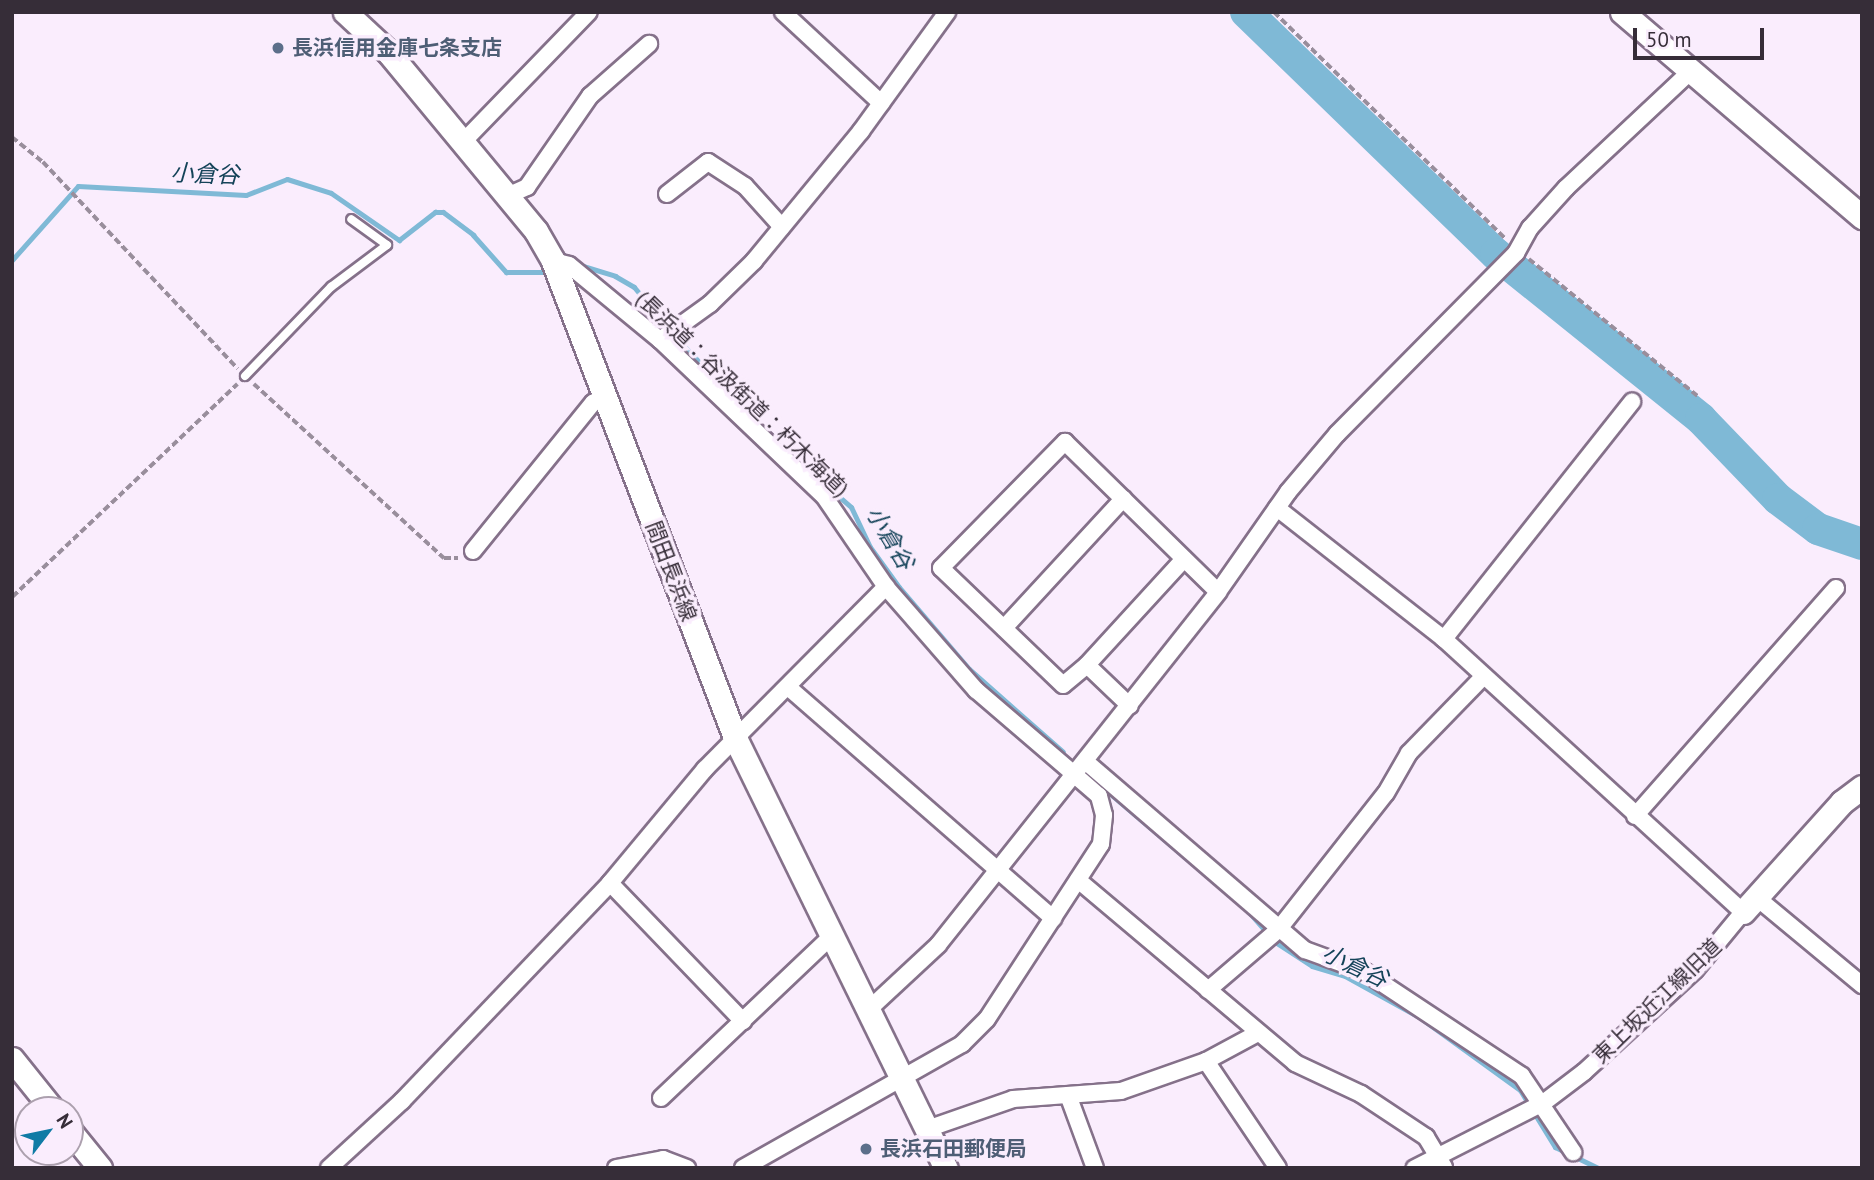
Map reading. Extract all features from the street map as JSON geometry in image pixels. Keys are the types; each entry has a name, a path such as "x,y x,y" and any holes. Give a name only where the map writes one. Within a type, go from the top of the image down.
{"main road":[{"name":"間田長浜線","path":"345,12 388,52 536,231 553,261 736,740 946,1168"},
{"path":"1622,12 1689,73 1862,217"},
{"name":"東上坂近江線旧道","path":"1750,905 1842,802 1862,786"},
{"path":"12,1059 42,1096"},
{"path":"84,1148 100,1168"}],"street":[{"path":"462,143 589,12"},
{"path":"783,12 881,103"},
{"path":"660,340 710,304 782,227 881,103 947,12"},
{"path":"507,196 527,187 590,96 649,44"},
{"path":"868,1010 938,945 1130,706 1218,592 1277,508 1337,434 1498,273 1517,252 1530,228 1566,188 1689,73"},
{"path":"667,194 709,162 745,186 782,227"},
{"name":"(長浜道：谷汲街道：朽木海道)","path":"553,261 569,265 660,340 824,496 886,586 976,690 1099,796 1104,815 1101,845 987,1019 962,1044 743,1168"},
{"path":"473,551 593,403 604,397"},
{"path":"1444,639 1632,402"},
{"path":"1184,559 1087,665 1063,685 941,568 1065,442 1218,592"},
{"path":"1004,628 1123,499"},
{"path":"1277,508 1444,639 1635,816 1750,905 1862,985"},
{"path":"329,1168 402,1101 610,883 705,769 886,586"},
{"path":"1635,816 1836,589"},
{"path":"1087,665 1130,706"},
{"path":"1208,990 1278,930 1386,793 1409,753 1483,677"},
{"path":"788,687 1054,918"},
{"path":"1085,761 1278,930 1305,950 1365,972 1426,1011 1475,1049 1522,1076 1543,1103 1573,1152"},
{"path":"1078,880 1294,1063 1361,1094 1426,1137 1441,1163"},
{"path":"610,883 743,1021"},
{"name":"東上坂近江線旧道","path":"1415,1168 1441,1163 1543,1103 1584,1072 1695,970 1750,905"},
{"path":"661,1098 832,936"},
{"path":"926,1129 1013,1099 1121,1091 1206,1061 1258,1033"},
{"path":"1206,1061 1278,1168"},
{"path":"1068,1095 1095,1168"},
{"path":"616,1168 663,1158 687,1168"}],"lane":[{"path":"245,376 331,287 387,245 351,219"}],"path":[{"path":"1273,12 1517,252 1699,397"},
{"path":"12,137 68,188 245,376 443,558 458,559 473,551"},
{"path":"12,597 245,376"}],"waterway":[{"path":"1246,12 1496,254 1701,419 1778,499 1818,529 1862,544"},
{"name":"小倉谷","path":"12,260 78,186 246,195 287,179 331,193 399,240 435,212 443,212 473,235 506,272 546,272"},
{"name":"小倉谷","path":"583,266 615,276 634,287 664,323"},
{"name":"小倉谷","path":"683,345 734,399"},
{"name":"小倉谷","path":"799,462 851,507 870,547 899,587 969,669 1063,752"},
{"name":"小倉谷","path":"1100,785 1248,911 1275,942 1312,966 1345,976 1419,1017 1520,1090 1555,1147 1598,1168"}],"place":[{"name":"長浜信用金庫七条支店","path":"278,48"},
{"name":"長浜石田郵便局","path":"866,1149"}]}
